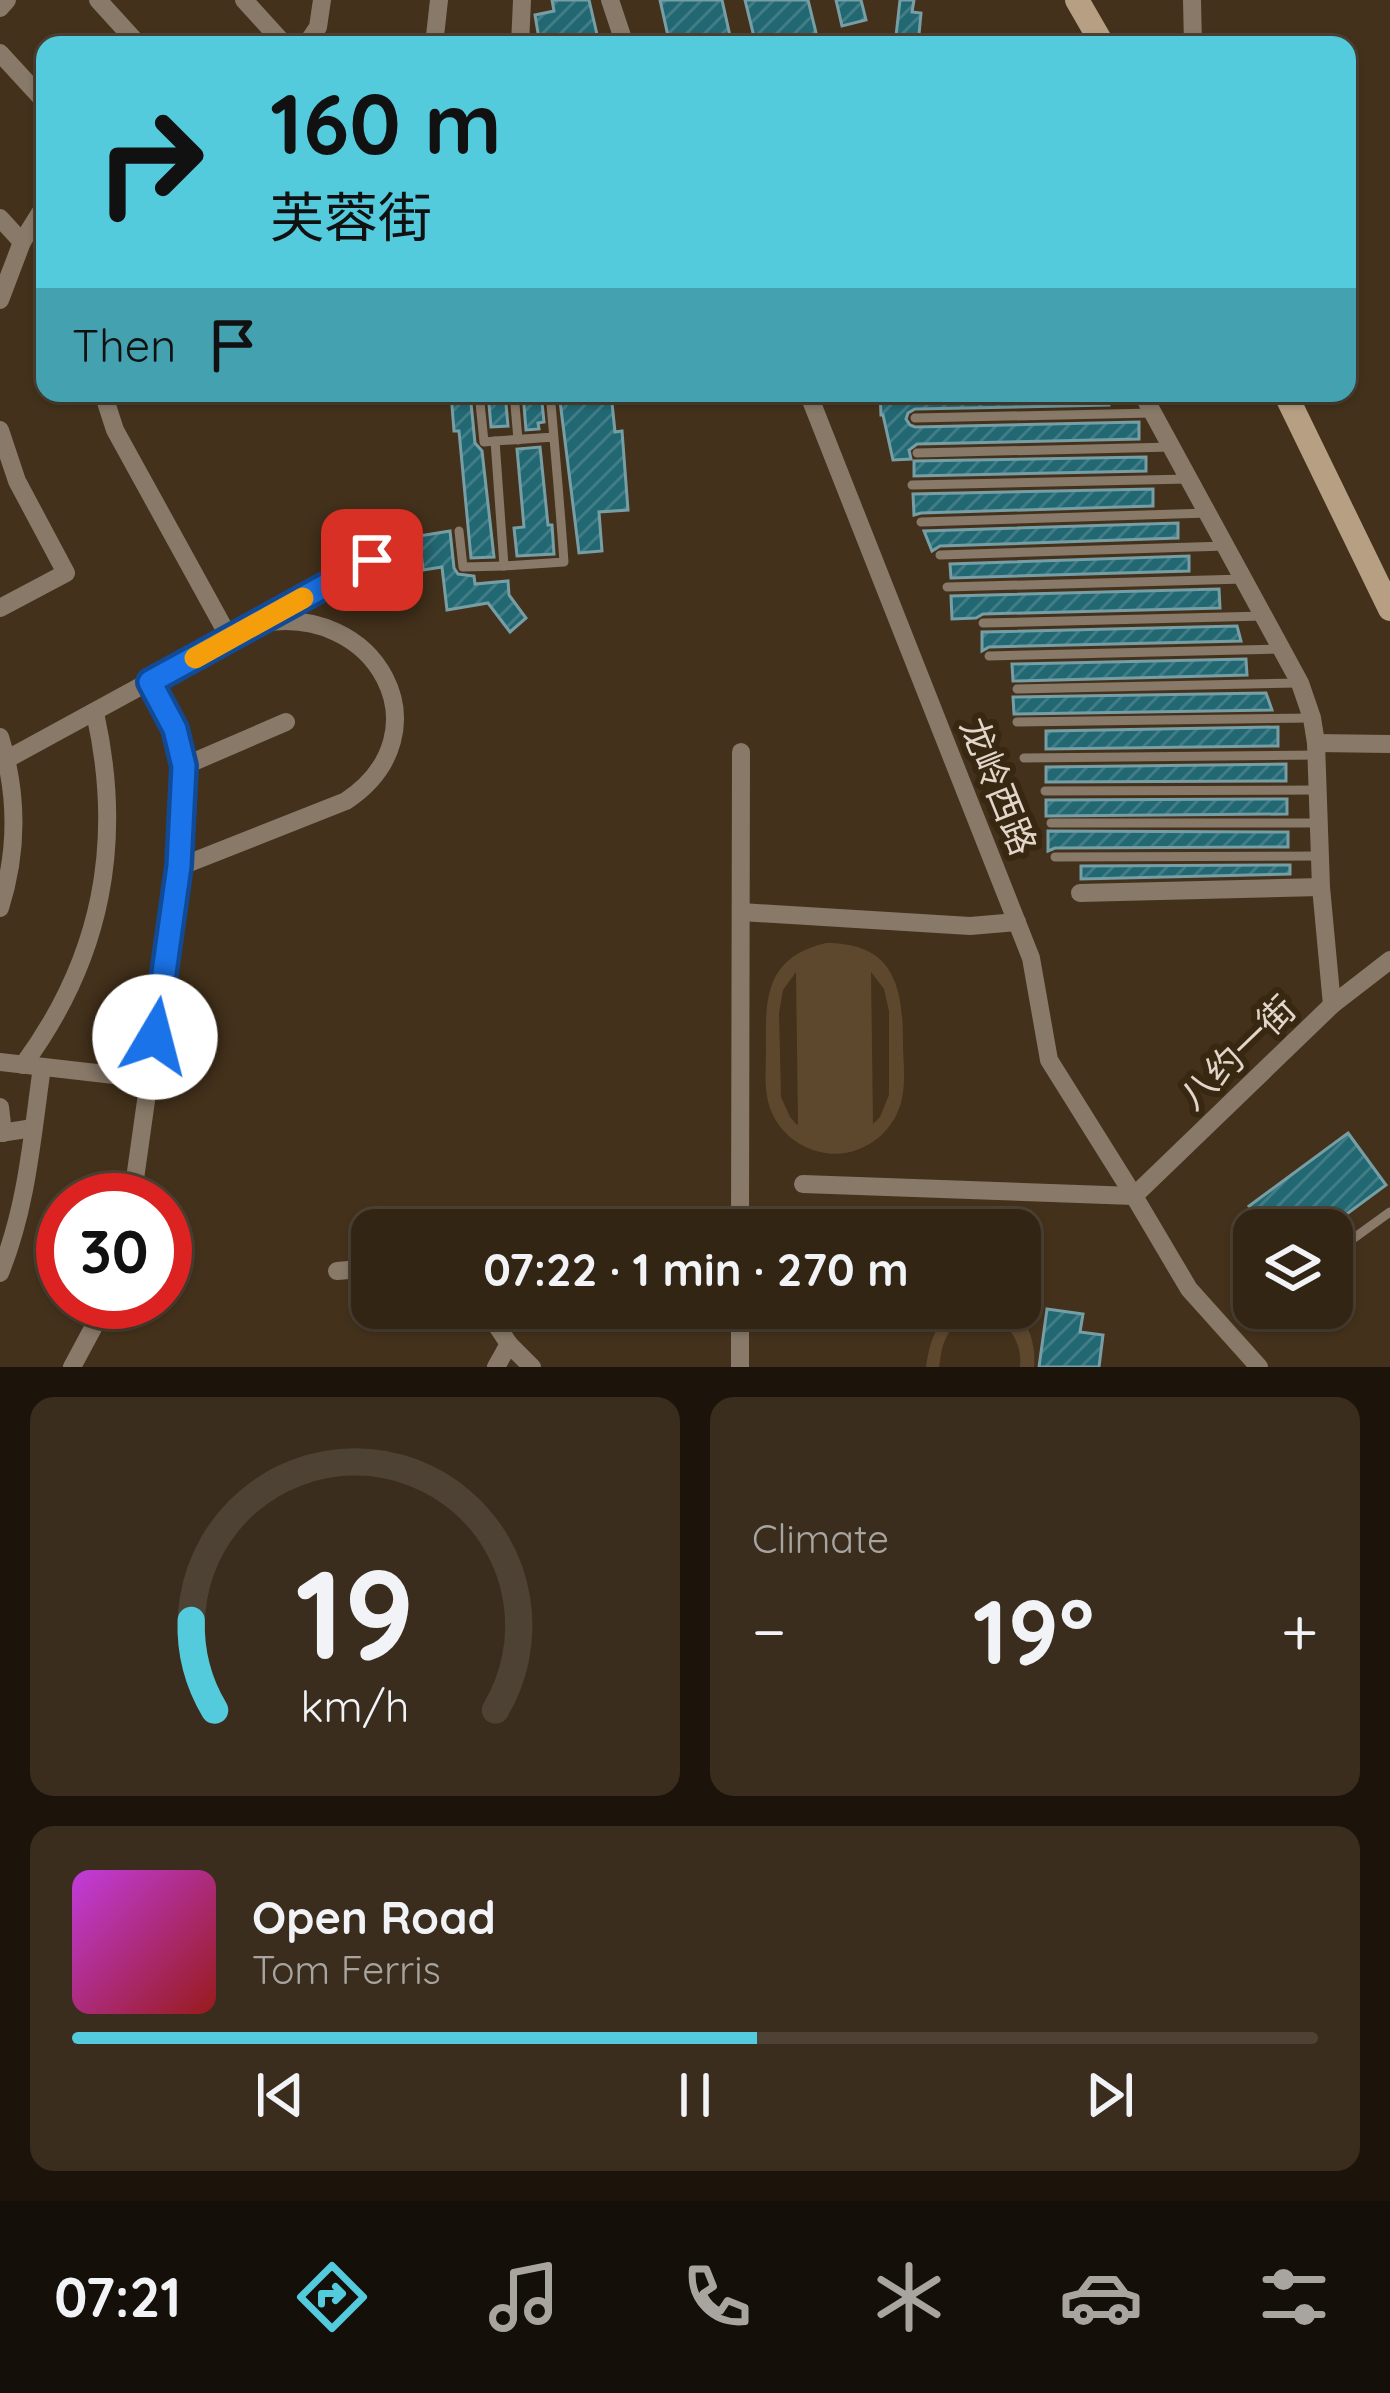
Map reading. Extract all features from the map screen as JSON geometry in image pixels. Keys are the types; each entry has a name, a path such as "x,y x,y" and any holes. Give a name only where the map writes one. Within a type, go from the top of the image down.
{"main road":[{"path":"1076,0 1097,36"},
{"path":"1095,0 1115,36"},
{"path":"1289,402 1390,609"},
{"path":"1301,402 1390,582"}],"street":[{"path":"0,8 7,0"},
{"path":"98,0 131,36"},
{"path":"244,0 277,36"},
{"path":"312,36 322,0"},
{"path":"435,36 439,0"},
{"path":"520,36 522,0"},
{"path":"610,0 623,36"},
{"path":"1192,0 1193,36"},
{"path":"0,52 36,92"},
{"path":"0,218 22,242"},
{"path":"0,300 11,265 36,219"},
{"path":"106,402 115,430 230,639"},
{"name":"龙岭西路","path":"812,402 1031,958 1048,1060 1189,1289 1259,1367"},
{"path":"1147,402 1300,682 1312,718 1332,1005"},
{"path":"0,430 17,481 66,573 0,608"},
{"path":"4,762 372,560"},
{"path":"179,866 346,801 368,784 389,748 394,720 390,693 379,667 361,646 338,631 306,621 257,623"},
{"path":"136,1173 179,866 184,766 175,729 150,682"},
{"path":"0,1273 23,1199 33,1128 32,1066 74,980 103,884 108,798 95,713"},
{"path":"184,766 286,722"},
{"path":"0,737 12,785 14,832 0,908"},
{"path":"1317,749 1390,744"},
{"path":"740,1209 741,752"},
{"path":"1080,893 1321,887"},
{"path":"740,912 970,926 1017,922"},
{"name":"八约一街","path":"1134,1196 1332,1005 1390,960"},
{"path":"0,1062 149,1079"},
{"path":"0,1107 1,1133 33,1128"},
{"path":"802,1184 1134,1196"},
{"path":"337,1271 351,1270"},
{"path":"72,1367 92,1329"},
{"path":"499,1329 532,1367"},
{"path":"740,1329 740,1367"},
{"path":"496,1367 509,1344"}],"lane":[{"path":"480,402 484,442 554,437"},
{"path":"515,402 518,440"},
{"path":"459,531 463,567 564,562 551,402"},
{"path":"915,418 1153,413"},
{"path":"495,441 504,566"},
{"path":"916,453 1172,447"},
{"path":"912,485 1189,479"},
{"path":"921,522 1208,513"},
{"path":"940,555 1226,546"},
{"path":"947,587 1244,579"},
{"path":"983,623 1264,616"},
{"path":"989,656 1282,649"},
{"path":"1017,688 1300,682"},
{"path":"1017,722 1312,718"},
{"path":"1024,758 1317,749"},
{"path":"1045,791 1318,790"},
{"path":"1051,823 1319,823"},
{"path":"1055,857 1320,856"},
{"path":"1353,1239 1390,1212"}],"shaded area":[{"path":"826,943 867,951 890,972 901,1003 904,1077 898,1111 883,1134 847,1153 820,1152 798,1143 776,1120 767,1098 769,996 780,969 806,949","holes":["796,972 798,1124 797,1125 781,1097 779,1013 783,990","871,972 884,989 889,1011 889,1095 873,1124"]},
{"path":"952,1329 944,1341 939,1367 926,1367 929,1349 935,1333"},
{"path":"1008,1329 1027,1329 1034,1367 1020,1367 1014,1336"}],"building":[{"path":"552,0 589,0 597,36 538,36 535,15 554,11"},
{"path":"660,0 722,0 730,36 668,36"},
{"path":"745,0 808,0 817,36 754,36"},
{"path":"836,0 861,0 866,20 842,26"},
{"path":"900,0 914,0 912,12 921,13 919,36 896,36"},
{"path":"452,402 471,402 475,443 482,451 494,557 471,558 459,431 454,431"},
{"path":"489,402 506,402 508,426 491,427"},
{"path":"524,402 542,402 544,422 538,423 539,429 526,430"},
{"path":"560,402 612,402 615,432 622,431 628,510 599,512 602,551 579,553"},
{"path":"880,402 1109,402 915,409 906,419 915,427 1139,422 1139,439 917,444 909,450 911,459 893,460"},
{"path":"540,447 554,554 517,556 514,528 524,527 517,449"},
{"path":"1146,457 1146,471 914,476 914,461"},
{"path":"1153,489 1153,506 914,515 913,494"},
{"path":"1178,523 1178,538 940,546 932,551 924,531"},
{"path":"450,531 458,574 474,576 475,584 508,581 509,595 526,618 510,632 488,603 447,610 442,567 423,570 419,536"},
{"path":"1189,556 1189,571 951,578 950,564"},
{"path":"1219,589 1220,608 983,614 952,619 951,596"},
{"path":"1237,626 1241,641 989,647 982,651 982,632"},
{"path":"1246,659 1247,675 1013,681 1012,664"},
{"path":"1266,693 1272,710 1014,714 1013,697"},
{"path":"1278,727 1278,746 1046,749 1046,731"},
{"path":"1286,764 1286,781 1046,782 1046,767"},
{"path":"1287,799 1287,814 1046,816 1046,800"},
{"path":"1048,831 1288,832 1288,847 1048,851"},
{"path":"1290,865 1290,874 1081,879 1081,866"},
{"path":"1348,1133 1386,1185 1353,1209 1249,1206"},
{"path":"1047,1309 1083,1314 1080,1332 1103,1335 1099,1367 1039,1367"}],"slow traffic":[{"path":"195,658 303,598"}],"route":[{"path":"155,1037 179,866 184,766 175,729 150,682 372,560"}]}
